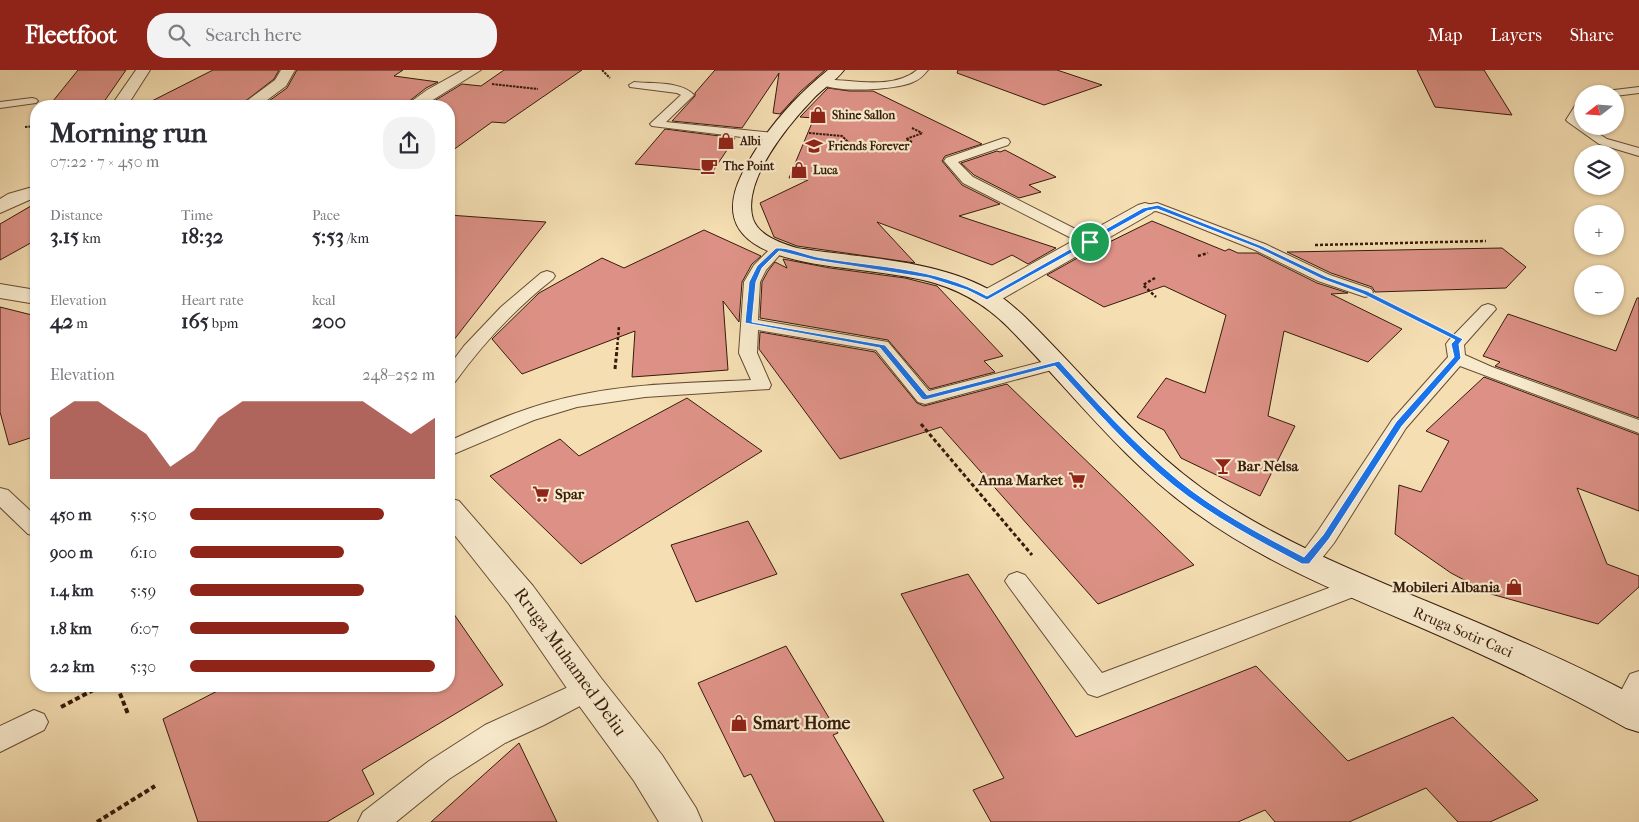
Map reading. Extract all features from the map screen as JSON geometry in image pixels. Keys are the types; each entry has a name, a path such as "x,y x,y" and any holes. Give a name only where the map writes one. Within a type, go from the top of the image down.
{"main road":[{"path":"122,100 143,70"},
{"path":"257,100 281,83 288,70"},
{"path":"422,100 474,70"},
{"name":"Rruga Sotir Caci","path":"830,76 798,106 774,137 752,172 741,203 742,215 753,234 778,249 814,258 930,276 970,288 987,298 1017,322 1126,438 1153,464 1181,487 1235,524 1306,562 1550,670 1632,712"},
{"path":"0,207 15,198 30,193"},
{"path":"987,298 1145,210"},
{"path":"2,292 30,296"},
{"name":"Rruga Muhamed Deliu","path":"455,515 521,595 588,689 648,768 682,822"}],"lane":[{"path":"830,76 840,85 891,84 910,80 923,70"},
{"path":"634,86 680,90 688,95 656,124 774,137"},
{"path":"1624,92 1639,90"},
{"path":"0,104 30,101"},
{"path":"1590,135 1619,148 1639,152"},
{"path":"1004,142 950,161 968,180 1090,242"},
{"path":"1145,210 1158,207 1260,247 1324,278 1365,292"},
{"path":"455,447 493,428 536,412 576,402 613,395 762,385 748,353 752,282 759,268 778,249"},
{"path":"455,369 504,314 547,276"},
{"path":"1306,562 1326,537 1399,424 1488,309"},
{"path":"749,323 882,346 925,398 1057,363"},
{"path":"1458,348 1486,371 1639,427"},
{"path":"0,495 30,522"},
{"path":"1017,581 1097,686 1358,586"},
{"path":"1632,712 1639,682"},
{"path":"373,822 440,770 495,734 534,717 588,689"},
{"path":"0,740 34,722"}],"path":[{"path":"912,128 923,133 906,139 912,142"},
{"path":"774,137 813,132 842,136 850,144"},
{"path":"1260,247 1486,241"},
{"path":"1155,278 1143,285 1156,297"},
{"path":"1365,292 1458,348"},
{"path":"614,374 619,326"},
{"path":"918,420 1034,558"},
{"path":"34,722 89,692"},
{"path":"119,692 128,714"},
{"path":"97,822 155,786"}],"building":[{"path":"78,70 126,70 105,100 54,100"},
{"path":"213,70 279,70 274,79 247,100 154,100"},
{"path":"297,70 403,70 394,76 438,82 426,88 411,100 270,100 287,88"},
{"path":"504,70 582,70 505,123 492,122 455,149 455,100 436,100 462,84 481,86"},
{"path":"715,70 825,70 801,91 780,114 773,113 779,73 742,128 672,121"},
{"path":"958,70 1057,70 1102,85 1044,105 957,73"},
{"path":"1417,70 1484,70 1512,115 1435,107"},
{"path":"828,88 849,91 873,91 982,144 945,156 942,161 962,185 1000,204 959,216 1056,248 1028,264 1012,255 992,265 877,222 915,263 797,246 774,237 760,203 808,180 789,178 814,118 800,117"},
{"path":"665,129 735,138 713,171 635,164"},
{"path":"1005,150 1056,177 1029,185 1041,192 1019,198 974,175 961,163"},
{"path":"30,206 30,243 0,260 0,224"},
{"path":"455,215 546,222 455,338"},
{"path":"1152,221 1225,251 1229,249 1238,253 1257,253 1317,283 1348,293 1331,294 1402,329 1368,362 1284,331 1268,416 1295,426 1260,496 1181,458 1164,430 1137,417 1166,378 1205,393 1226,315 1164,286 1104,307 1047,275"},
{"path":"704,230 761,256 752,264 742,282 739,322 723,301 728,370 632,377 635,331 522,374 492,339 539,293 602,258 624,268"},
{"path":"1502,248 1526,267 1506,288 1375,292 1372,287 1331,273 1287,252"},
{"path":"783,259 830,268 905,278 937,286 1003,356 984,361 995,372 930,389 888,340 760,318 762,282 775,262 787,268"},
{"path":"1637,298 1639,298 1639,418 1495,366 1500,362 1483,356 1508,314 1616,351"},
{"path":"0,307 30,314 30,438 9,445 0,412"},
{"path":"760,332 875,352 917,403 924,406 1007,384 1194,565 1098,604 941,427 840,459 759,349"},
{"path":"1484,377 1639,435 1639,511 1577,488 1607,564 1639,576 1639,587 1598,624 1491,594 1451,573 1395,534 1399,485 1421,492 1449,441 1426,431"},
{"path":"687,398 762,451 581,564 490,476 560,439 579,456"},
{"path":"748,521 777,574 696,602 671,545"},
{"path":"968,574 1076,737 1256,666 1348,761 1453,717 1538,800 1490,822 1458,822 1426,788 1349,822 1275,822 1265,810 1238,822 991,822 973,790 1004,778 901,594"},
{"path":"455,616 503,685 362,770 374,794 327,822 198,822 163,719 215,692 455,692"},
{"path":"786,646 838,733 833,735 884,822 775,822 751,774 744,777 698,683"},
{"path":"519,743 557,822 431,822"}],"place":[{"name":"Shine Sallon","path":"818,115"},
{"name":"Albi","path":"726,141"},
{"name":"Friends Forever","path":"814,146"},
{"name":"The Point","path":"709,166"},
{"name":"Luca","path":"799,170"},
{"name":"Bar Nelsa","path":"1223,466"},
{"name":"Anna Market","path":"1077,480"},
{"name":"Spar","path":"541,494"},
{"name":"Mobileri Albania","path":"1514,587"},
{"name":"Smart Home","path":"739,723"}],"route":[{"path":"1158,207 1260,247 1324,278 1365,292 1459,339 1455,344 1457,358 1399,424 1326,537 1306,562 1235,524 1192,496 1153,464 1126,438 1057,363 925,398 882,346 749,323 752,282 759,268 778,249 814,258 930,276 970,288 987,298 1090,242 1145,210 1158,207"}]}
